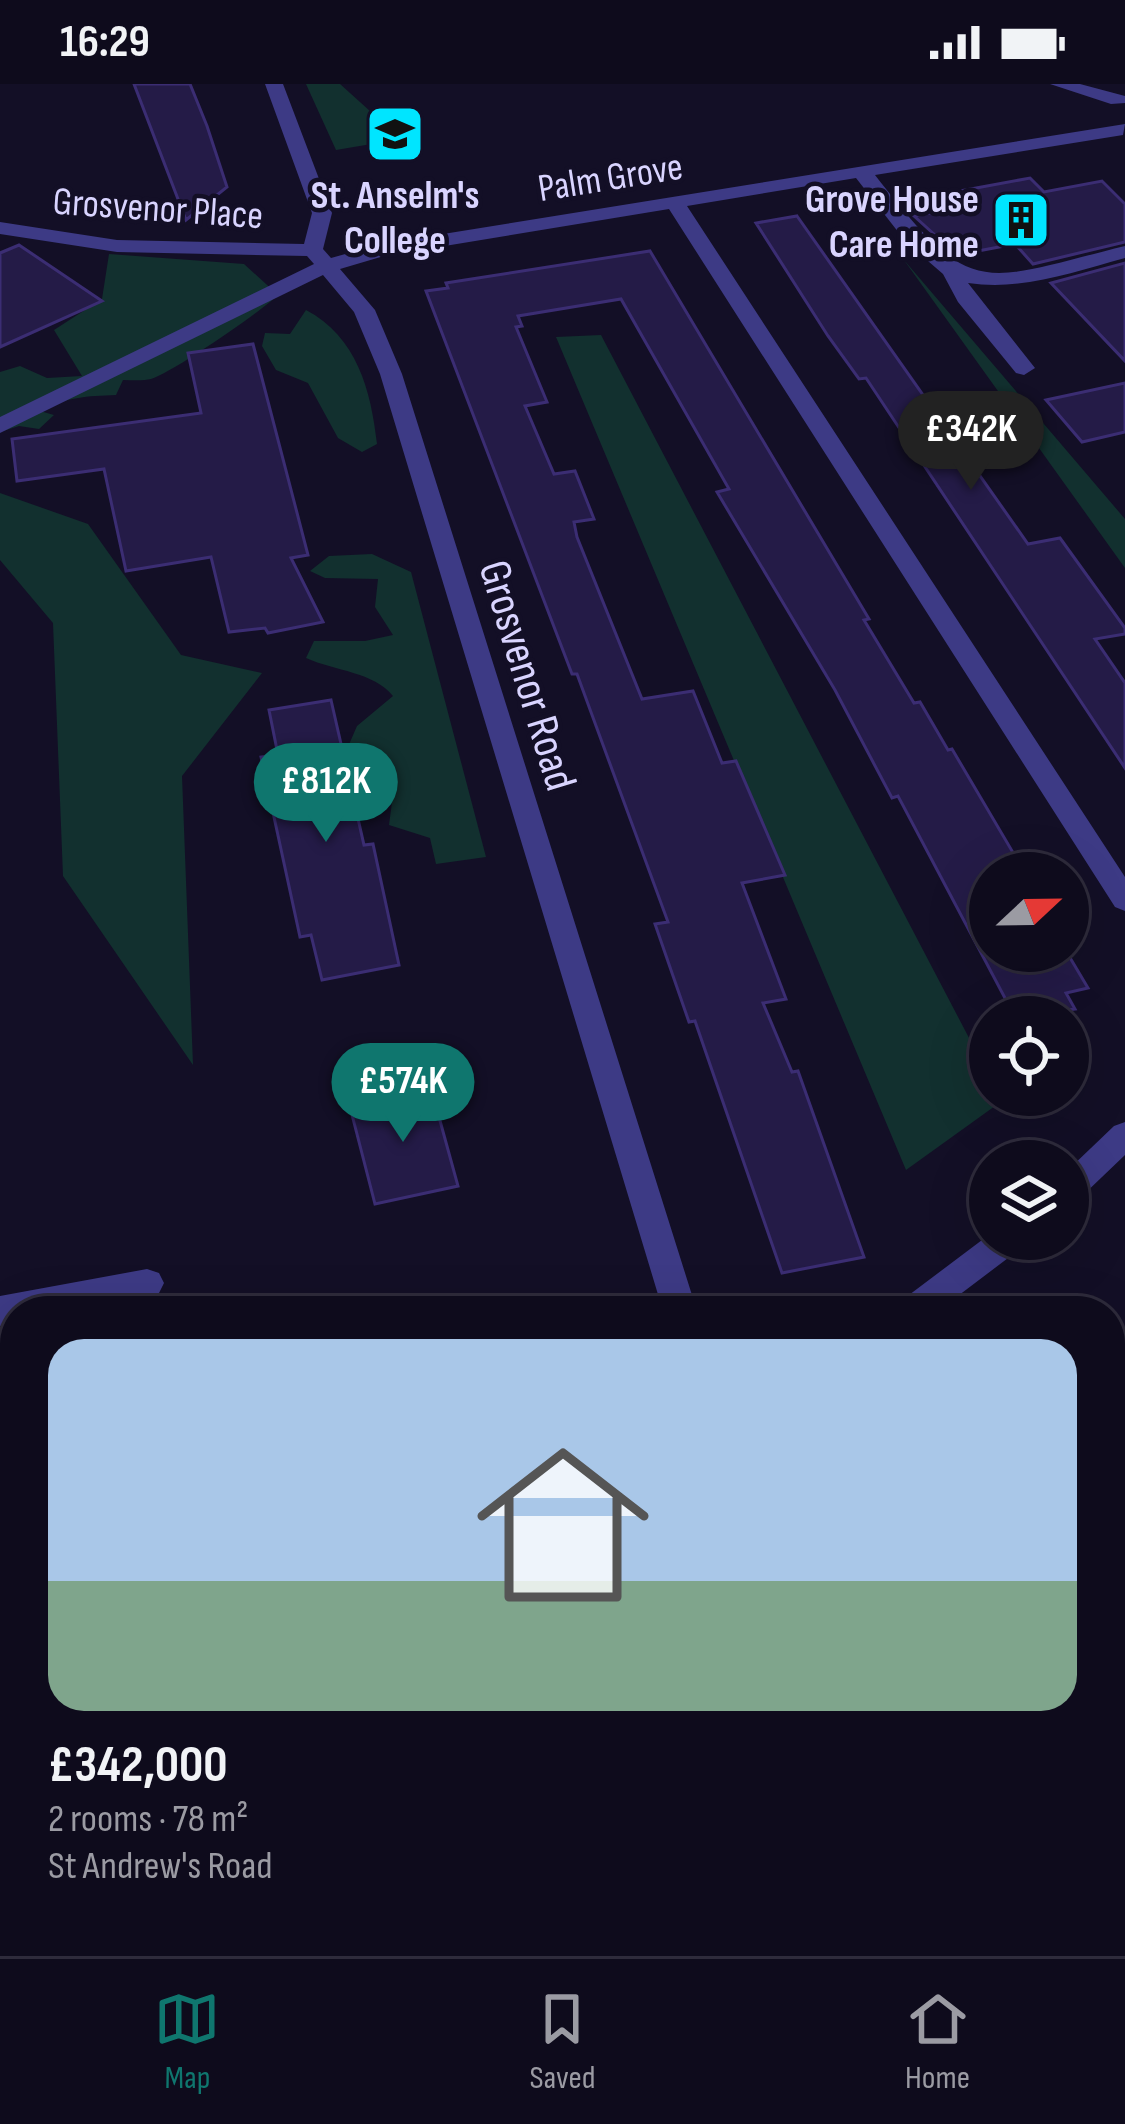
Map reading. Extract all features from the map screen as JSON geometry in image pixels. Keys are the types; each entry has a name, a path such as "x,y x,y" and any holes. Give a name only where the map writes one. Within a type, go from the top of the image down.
{"street":[{"path":"274,84 322,213 319,258"},
{"path":"1059,84 1121,92 1124,130"},
{"name":"Palm Grove","path":"0,426 319,258 1124,130"},
{"path":"860,170 938,261 952,271 992,280 1125,252"},
{"path":"674,202 1125,899"},
{"name":"Grosvenor Place","path":"0,227 50,239 172,252 319,258"},
{"name":"Grosvenor Road","path":"319,258 364,310 391,374 675,1296"},
{"path":"952,271 965,298 1024,368"},
{"path":"1089,1170 1125,1135"},
{"path":"934,1296 981,1260"},
{"path":"79,1296 147,1283"}],"green space":[{"path":"306,84 340,84 401,139 336,150"},
{"path":"109,254 244,264 278,295 162,374 148,380 123,380 116,395 50,406 40,411 54,415 39,429 19,426 0,432 0,372 20,366 47,378 82,376 54,330 102,299"},
{"path":"904,260 1125,519 1125,568"},
{"path":"306,310 338,335 358,367 371,404 377,444 362,452 338,438 308,383 276,370 262,346 265,333 290,334"},
{"path":"601,335 969,1038 969,1116 981,1116 906,1170 556,337"},
{"path":"0,493 88,524 181,655 262,673 182,776 193,1065 63,876 53,623 0,560"},
{"path":"372,554 411,572 486,857 436,864 430,838 389,825 394,787 341,763 357,726 393,696 365,677 306,658 314,641 365,641 393,635 375,607 378,579 325,578 310,571 329,556"}],"building":[{"path":"134,84 190,84 207,126 227,187 186,220"},
{"name":"Grove House Care Home","path":"1030,178 1044,192 1102,181 1125,204 1125,242 1033,264 1015,244 957,255 914,216 974,205 960,191"},
{"path":"797,216 1028,544 1060,538 1125,628 1125,634 1095,639 1125,683 1125,768 866,378 859,379 828,336 756,223"},
{"path":"19,245 102,301 0,347 0,253"},
{"path":"650,251 914,703 920,702 948,750 952,749 1013,852 969,852 969,930 898,796 892,798 835,690 717,492 729,489 621,299 518,316 522,326 516,327 547,402 525,406 554,474 575,471 594,519 574,522 577,537 642,699 693,691 722,763 736,761 785,875 742,883 786,999 763,1003 792,1072 798,1071 864,1257 782,1273 695,1021 689,1022 655,924 668,922 577,674 572,674 426,291 448,288 446,283"},
{"path":"1125,263 1125,361 1051,283"},
{"path":"253,344 308,555 291,558 323,622 268,633 265,628 229,632 211,557 126,571 104,469 17,481 12,439 201,413 188,353"},
{"path":"1125,383 1125,432 1082,442 1046,400"},
{"path":"331,700 364,845 373,844 399,965 322,980 311,935 300,937 261,757 278,755 269,710"},
{"path":"991,972 1078,972 1088,988 1068,996 1004,996"},
{"path":"431,1088 458,1186 375,1204 349,1103"}],"place":[{"name":"St. Anselm's College","path":"395,134"},
{"name":"Grove House Care Home","path":"1021,220"}]}
